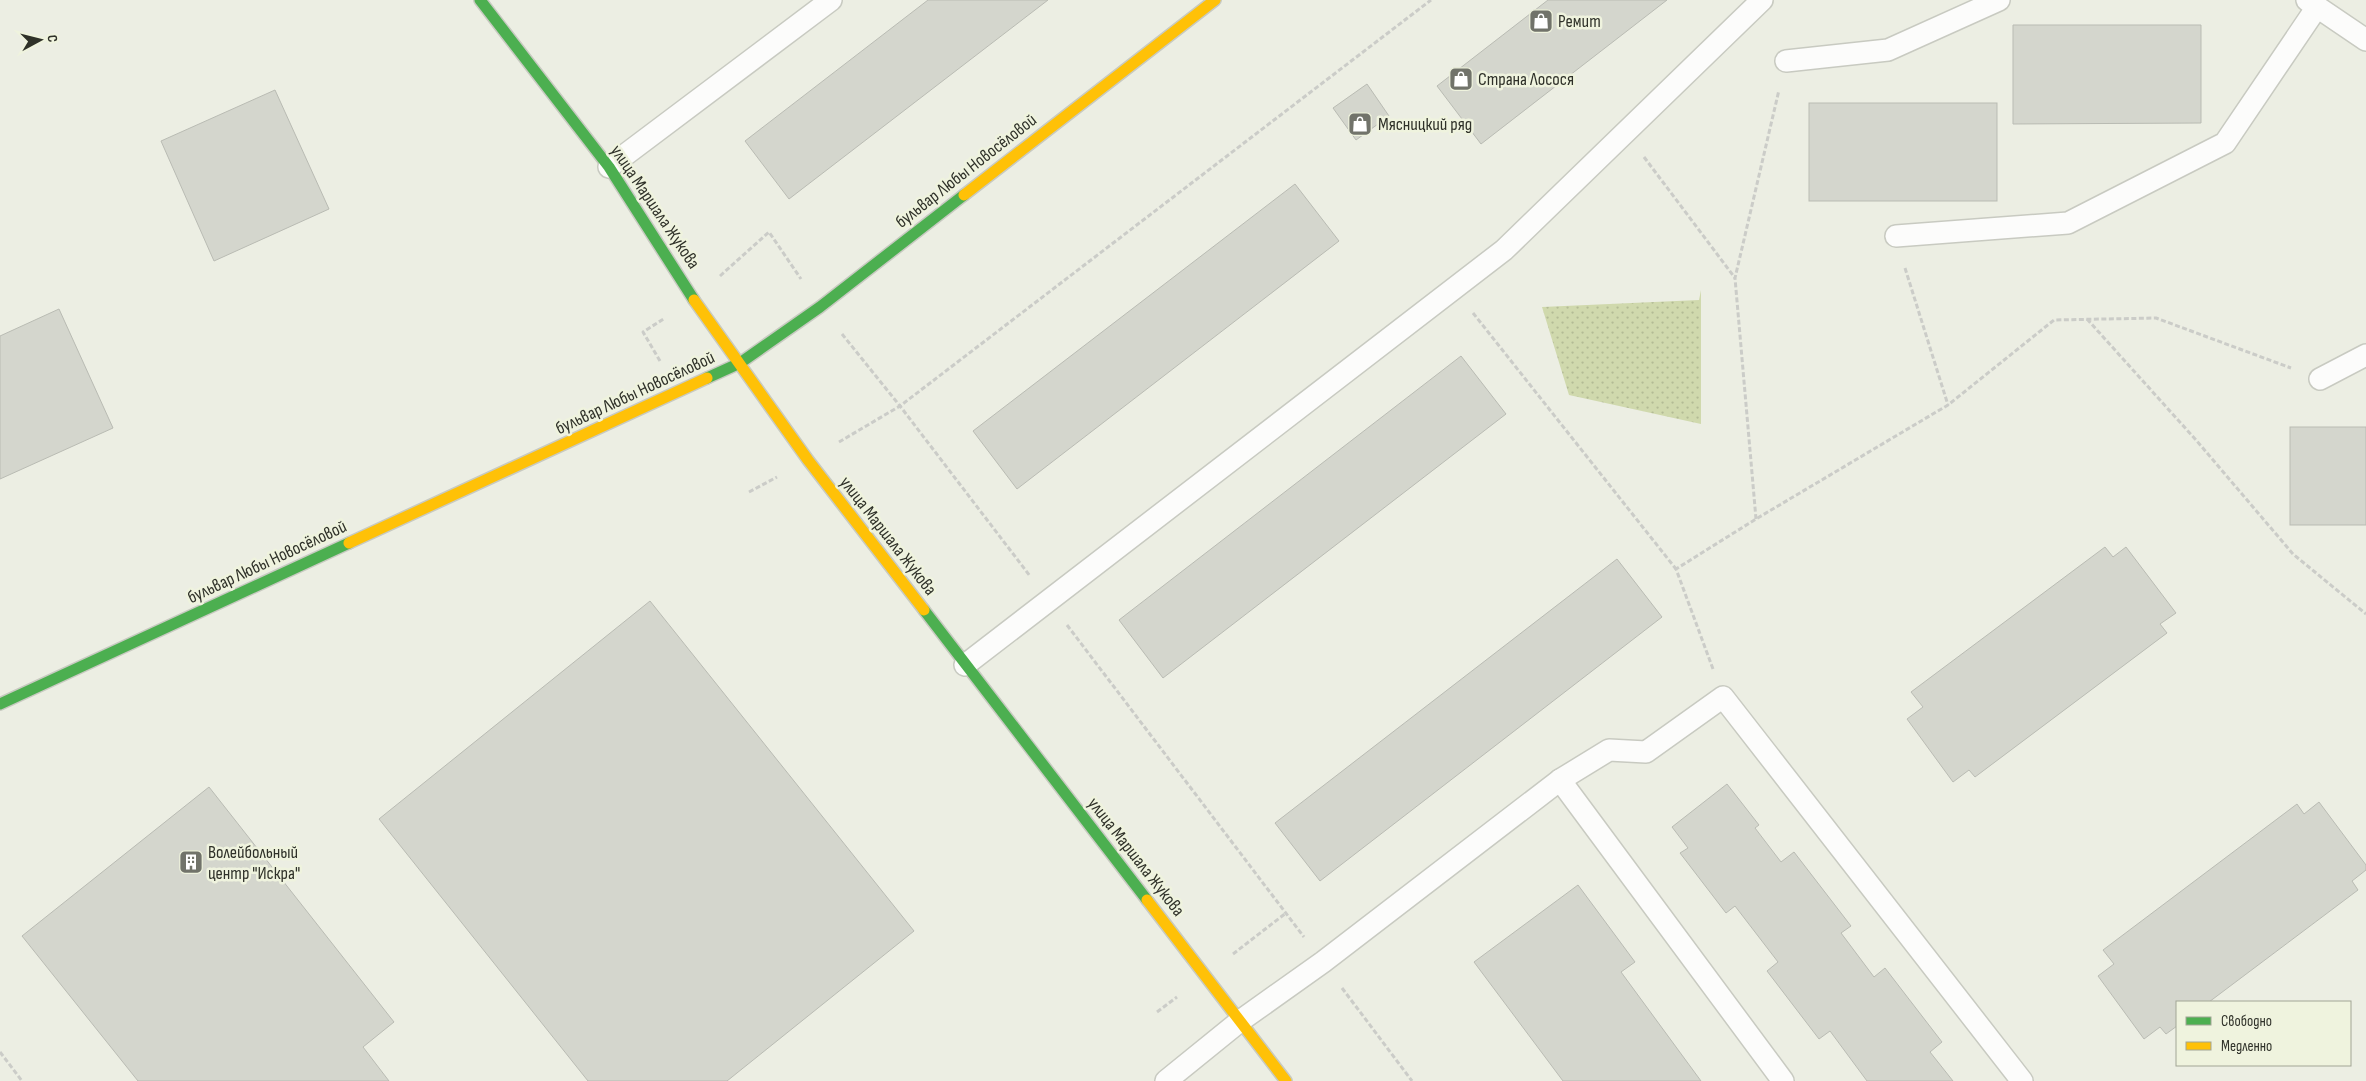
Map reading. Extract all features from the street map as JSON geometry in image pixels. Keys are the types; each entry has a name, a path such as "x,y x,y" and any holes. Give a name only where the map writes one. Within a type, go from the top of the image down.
{"street":[{"name":"улица Маршала Жукова","path":"480,0 609,167 694,299 808,460 1286,1081"},
{"name":"бульвар Любы Новосёловой","path":"0,704 740,364 820,307 1215,0"}],"lane":[{"path":"609,167 831,0"},
{"path":"965,665 1504,250 1762,0"},
{"path":"1786,62 1888,50 1999,0"},
{"path":"1896,236 2068,223 2225,143 2312,4 2366,40"},
{"path":"2320,379 2366,355"},
{"path":"1166,1081 1240,1021 1323,962 1560,780 1609,750 1646,752 1724,696 2022,1081"},
{"path":"1560,780 1783,1081"}],"path":[{"path":"749,492 900,406 1431,0"},
{"path":"1756,519 1735,278 1786,62"},
{"path":"1626,132 1735,278"},
{"path":"1896,236 1948,405"},
{"path":"1454,289 1676,569 1724,696"},
{"path":"1676,569 1756,519 1948,405 2054,320 2156,318 2320,379"},
{"path":"2086,319 2189,433 2293,554 2366,614"},
{"path":"0,1052 22,1081"}],"green space":[{"path":"1701,290 1701,424 1569,395 1542,307 1699,300"}],"building":[{"path":"928,0 1048,0 789,199 745,141"},
{"path":"1548,0 1667,0 1481,144 1437,86"},
{"path":"2013,25 2201,25 2201,123 2013,124"},
{"path":"1367,84 1389,116 1356,140 1333,108"},
{"path":"275,90 329,209 214,261 161,141"},
{"path":"1809,103 1997,103 1997,201 1809,201"},
{"path":"1295,184 1339,241 1017,489 973,431"},
{"path":"59,309 113,428 0,479 0,336"},
{"path":"1461,356 1506,414 1163,678 1119,620"},
{"path":"2290,427 2366,427 2366,525 2290,525"},
{"path":"2105,547 2113,557 2126,547 2176,613 2160,624 2167,633 1975,777 1969,770 1953,782 1907,719 1923,707 1911,692"},
{"path":"1617,559 1662,617 1320,881 1275,823"},
{"path":"650,601 914,931 727,1081 588,1081 379,819"},
{"path":"1727,784 1759,825 1755,828 1781,862 1794,852 1851,926 1841,933 1874,977 1885,968 1942,1042 1930,1052 1953,1081 1867,1081 1830,1031 1819,1039 1767,971 1778,962 1735,906 1726,913 1680,853 1688,848 1672,827"},
{"name":"Волейбольный центр \"Искра\"","path":"209,787 394,1022 363,1047 389,1081 138,1081 22,936"},
{"path":"2319,802 2366,865 2366,870 2352,881 2358,890 2210,1001 2176,1001 2176,1027 2166,1034 2160,1027 2144,1039 2098,976 2114,964 2103,950 2297,804 2304,814"},
{"path":"1578,885 1635,962 1621,972 1701,1081 1563,1081 1474,962"}],"traffic: fast":[{"path":"480,0 609,167 694,300"},
{"path":"707,378 740,363 820,307 964,195"},
{"path":"0,704 349,543"},
{"path":"924,610 1147,900"}],"traffic: slow":[{"path":"964,195 1215,0"},
{"path":"694,300 808,460 924,610"},
{"path":"349,543 707,378"},
{"path":"1147,900 1286,1081"}],"place":[{"name":"Ремит","path":"1541,21"},
{"name":"Страна Лосося","path":"1461,79"},
{"name":"Мясницкий ряд","path":"1360,124"},
{"name":"Волейбольный центр \"Искра\"","path":"191,862"}]}
